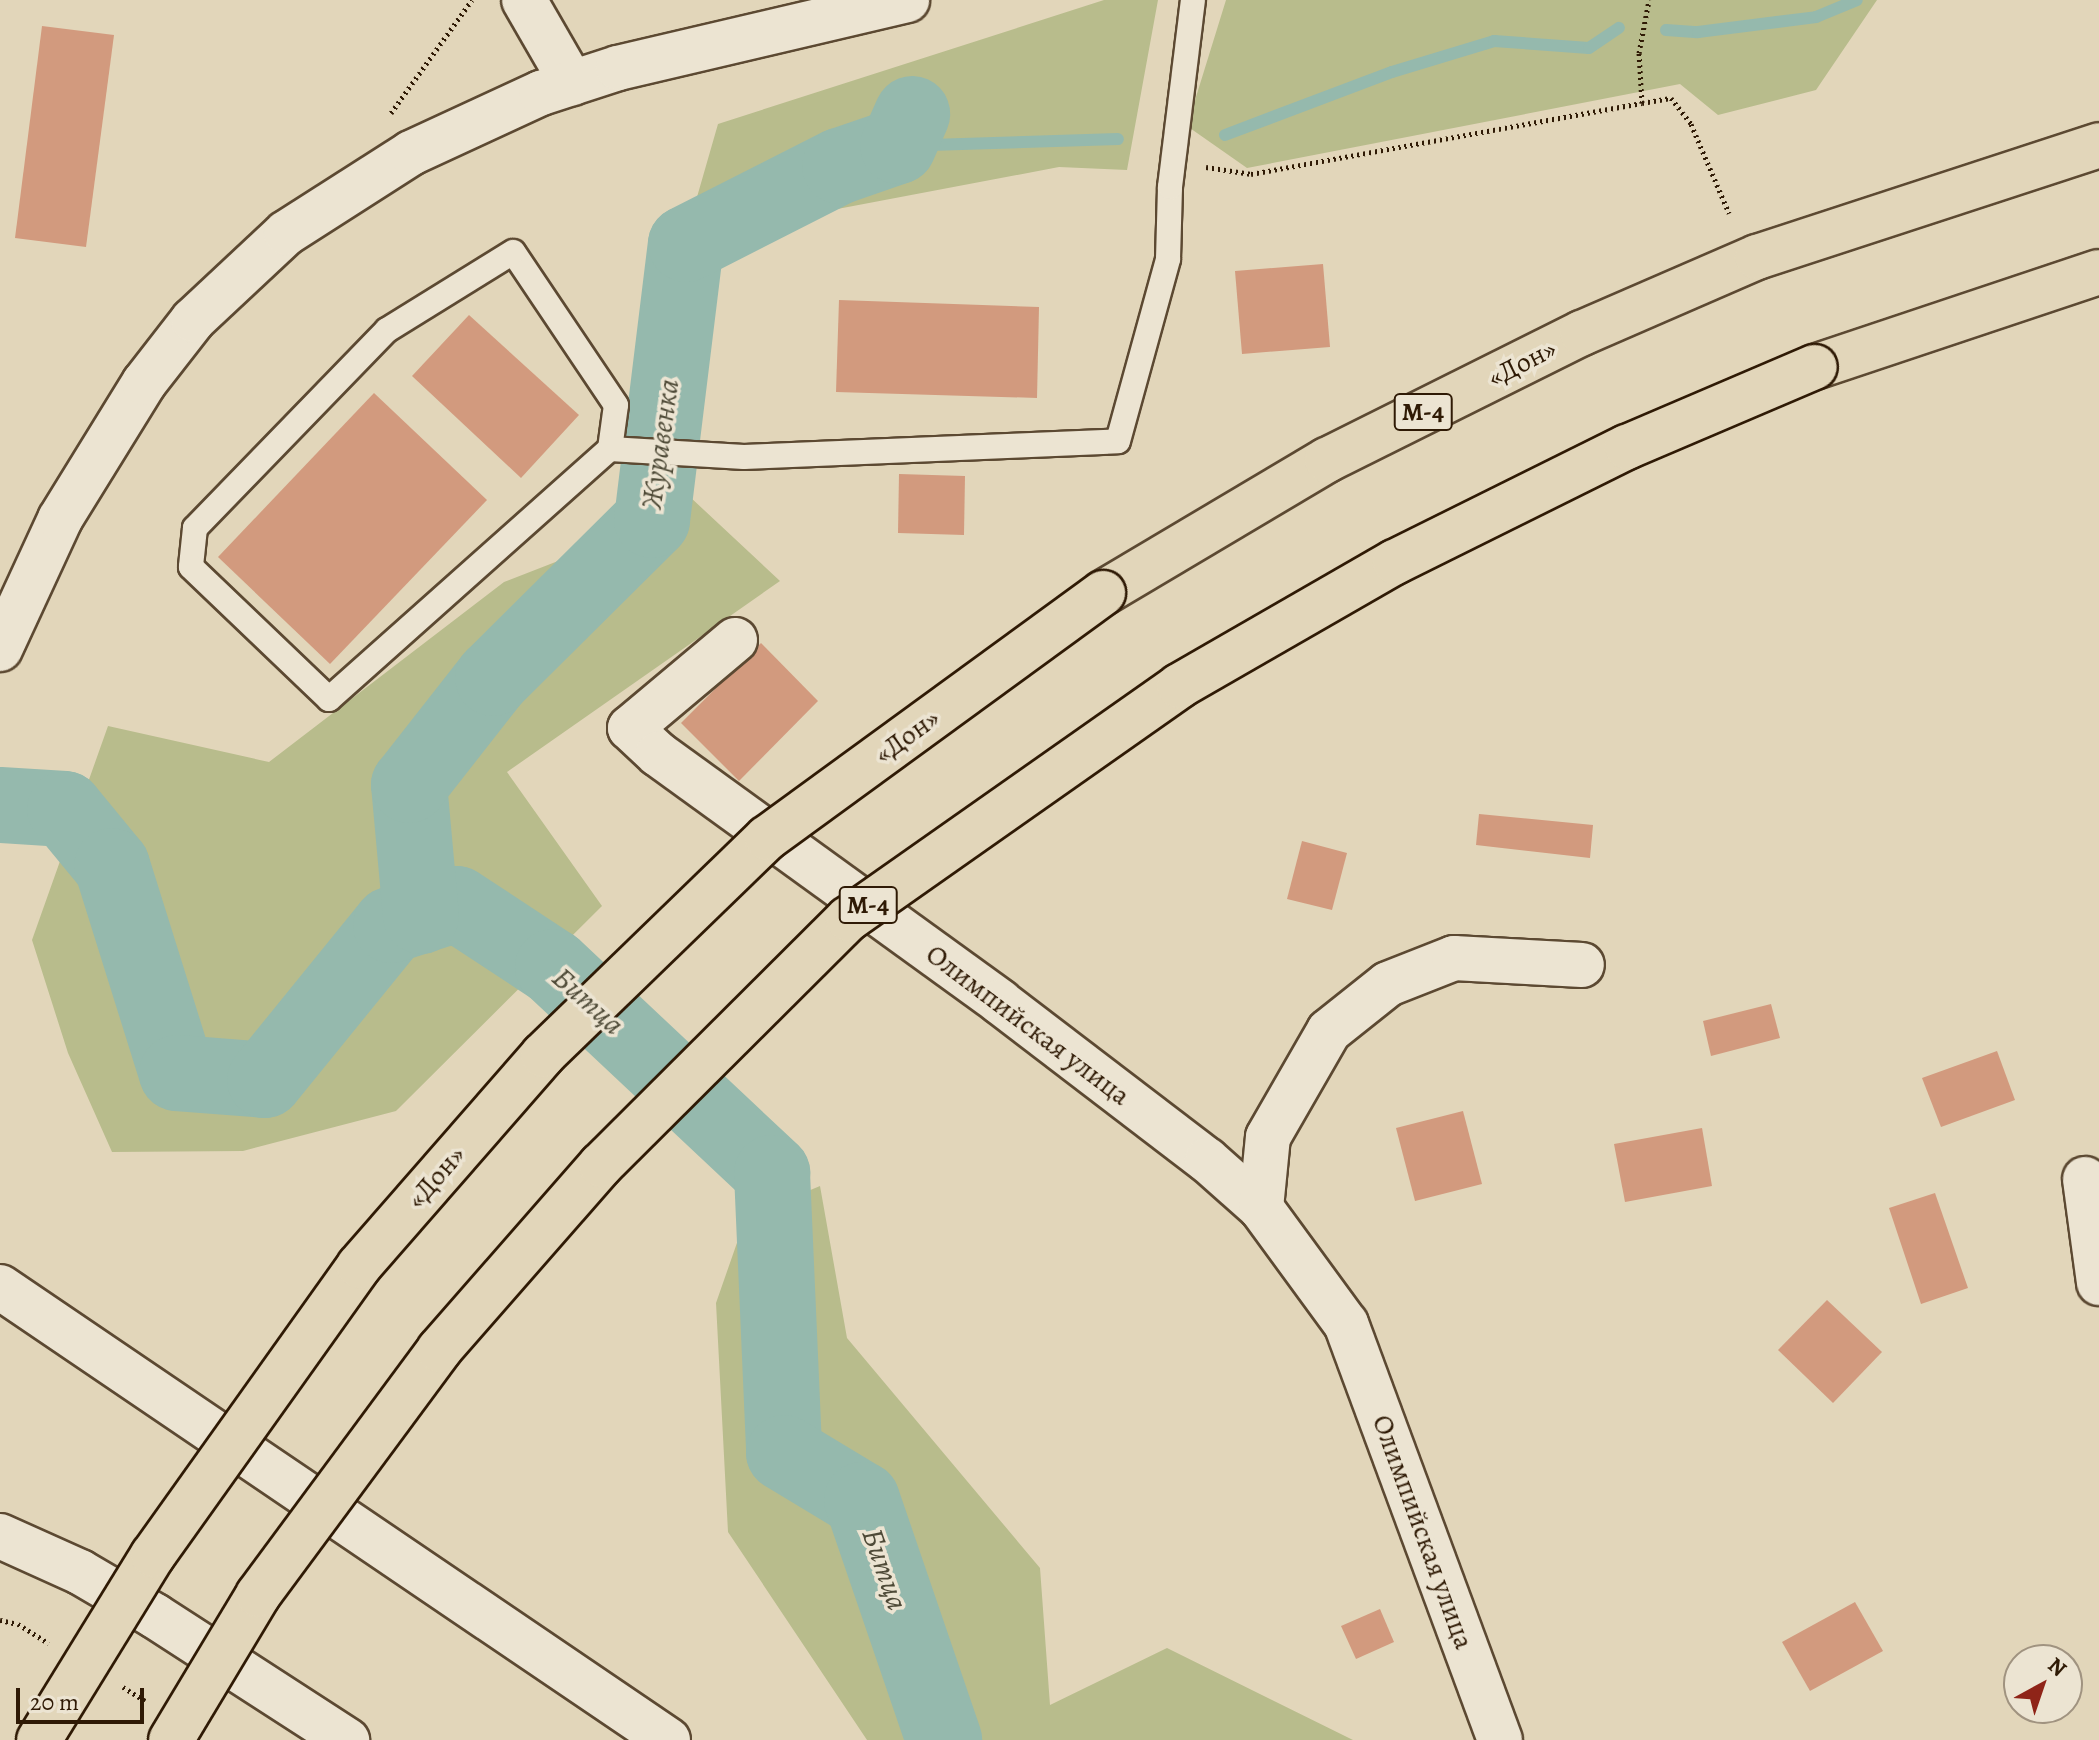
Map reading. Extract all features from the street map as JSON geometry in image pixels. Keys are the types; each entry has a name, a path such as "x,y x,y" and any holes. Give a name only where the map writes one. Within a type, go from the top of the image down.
{"highway":[{"name":"«Дон»","path":"39,1740 153,1555 359,1266 543,1055 767,838 1103,593 1327,460 1582,333 1757,257 2099,145"},
{"name":"М-4","path":"171,1740 258,1595 439,1350 601,1165 848,919 1179,686 1395,562 1627,447 1815,367 2099,272"}],"main road":[{"path":"524,0 572,83"},
{"path":"2,644 27,583 100,449 184,330 234,276 346,191 483,116 572,83 907,0"},
{"name":"Олимпийская улица","path":"735,640 630,728 658,754 1000,1002 1207,1160 1261,1208 1346,1324 1500,1740"},
{"path":"1261,1208 1268,1137 1329,1031 1388,984 1454,958 1582,965"},
{"path":"2085,1179 2099,1283"},
{"path":"0,1271 53,1319"},
{"path":"0,1287 53,1319 606,1702 668,1740"},
{"path":"8,1541 155,1616 347,1740"},
{"path":"606,1702 653,1740"}],"lane":[{"path":"610,449 616,405 513,252 387,330 195,528 191,567 329,699 610,449 744,457 1118,441 1168,259 1173,162 1193,0"}],"path":[{"path":"382,126 472,0"},
{"path":"1642,103 1639,53 1649,0"},
{"path":"1173,162 1251,174 1671,98 1691,124 1729,213"}],"green space":[{"path":"1104,0 1158,0 1127,170 1059,167 774,221 697,197 718,124"},
{"path":"1226,0 1877,0 1816,90 1718,115 1680,84 1247,168 1187,126"},
{"path":"689,496 780,581 507,772 602,906 396,1111 243,1151 112,1152 68,1053 32,940 108,726 269,762 504,582 594,547"},
{"path":"820,1186 847,1338 1040,1568 1050,1705 1167,1648 1353,1740 867,1740 728,1532 716,1303 746,1217"}],"building":[{"path":"42,26 114,35 86,247 15,238"},
{"path":"1323,264 1330,347 1242,354 1235,271"},
{"path":"839,300 1039,307 1037,398 836,392"},
{"path":"469,315 579,415 521,478 412,376"},
{"path":"374,393 487,500 330,664 218,557"},
{"path":"899,474 965,476 964,535 898,533"},
{"path":"761,643 818,701 739,781 681,723"},
{"path":"1479,814 1593,825 1590,858 1476,845"},
{"path":"1302,841 1347,853 1332,910 1287,899"},
{"path":"1771,1004 1780,1038 1711,1056 1703,1021"},
{"path":"1997,1051 2015,1100 1941,1127 1922,1078"},
{"path":"1463,1111 1482,1184 1415,1201 1396,1128"},
{"path":"1702,1128 1712,1186 1625,1202 1614,1144"},
{"path":"1935,1193 1968,1288 1921,1304 1889,1208"},
{"path":"1827,1300 1882,1352 1833,1403 1778,1350"},
{"path":"1855,1602 1883,1651 1810,1691 1782,1642"},
{"path":"1380,1609 1394,1642 1356,1659 1341,1626"}],"waterway":[{"path":"1666,30 1698,32 1816,17 1857,0"},
{"path":"1225,135 1392,72 1494,41 1589,48 1619,28"},
{"name":"Журавенка","path":"421,916 409,785 493,678 652,520 686,244 840,166 898,146 912,114"},
{"path":"898,146 1118,139"},
{"name":"Битца","path":"0,805 65,809 112,866 177,1073 265,1080 391,925 457,904 553,967 772,1173 784,1453 862,1500 944,1740"}]}
